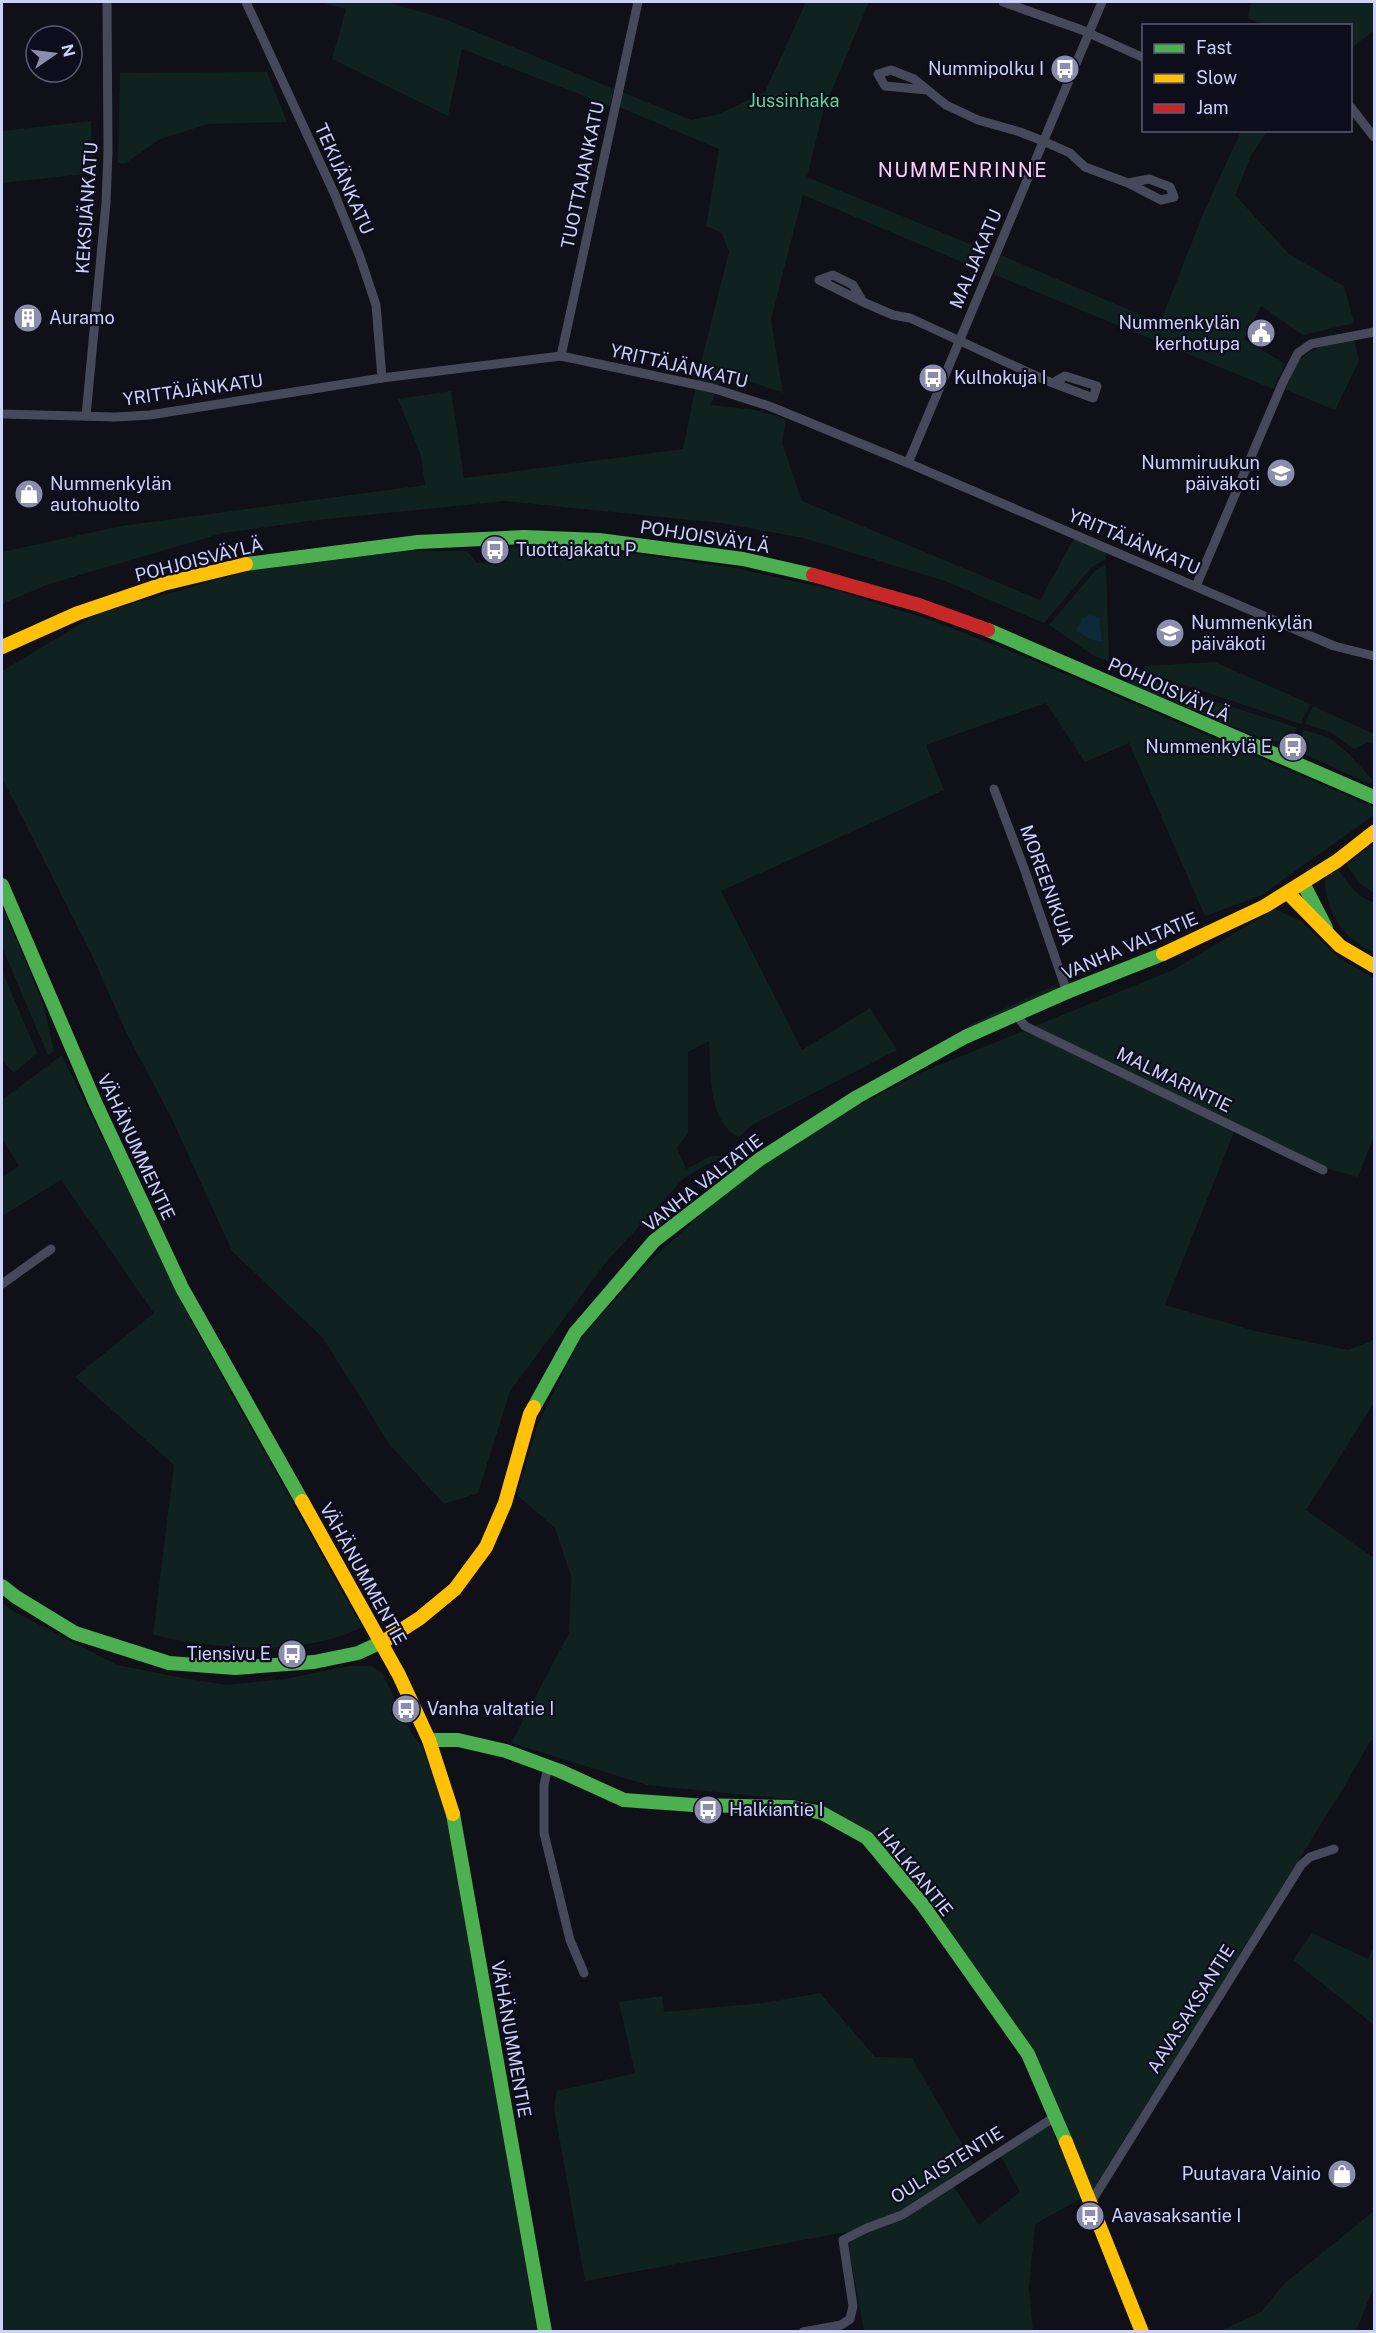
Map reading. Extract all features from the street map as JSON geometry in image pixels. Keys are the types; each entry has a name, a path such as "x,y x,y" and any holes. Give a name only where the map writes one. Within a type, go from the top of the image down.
{"street":[{"name":"KEKSIJÄNKATU","path":"86,416 107,183 107,2"},
{"name":"TEKIJÄNKATU","path":"246,2 335,195 360,257 376,305 382,378"},
{"name":"TUOTTAJANKATU","path":"561,356 638,2"},
{"path":"1003,2 1088,33 1142,58"},
{"name":"MALJAKATU","path":"908,463 1102,2"},
{"path":"927,90 946,105 978,120 1043,141 1070,153 1085,167 1128,183"},
{"path":"1352,109 1374,137"},
{"path":"863,302 893,315 910,318 1053,383"},
{"path":"1196,586 1289,368 1298,353 1311,344 1374,332"},
{"name":"YRITTÄJÄNKATU","path":"2,414 150,415 382,378 561,356 720,390 769,406 908,463 1334,646 1374,656"},
{"name":"POHJOISVÄYLÄ","path":"2,646 89,609 163,584 241,565 418,542 524,537 599,540 743,559 811,574 919,605 985,629 1374,797"},
{"name":"MOREENIKUJA","path":"994,789 1067,992"},
{"name":"VANHA VALTATIE","path":"2,1586 75,1633 169,1663 235,1668 314,1662 358,1653 381,1643 420,1618 455,1589 486,1547 506,1503 530,1414 575,1333 654,1241 760,1159 857,1097 965,1037 1067,992 1139,965 1235,921 1288,893 1374,832"},
{"path":"1303,883 1323,923 1340,946"},
{"name":"VÄHÄNUMMENTIE","path":"2,885 95,1102 182,1288 399,1675 429,1740 454,1818 544,2331"},
{"path":"1288,893 1340,946 1374,966"},
{"name":"MALMARINTIE","path":"1015,1014 1025,1026 1323,1170"},
{"path":"2,1284 51,1249"},
{"name":"HALKIANTIE","path":"429,1740 447,1738 506,1751 624,1800 693,1805 792,1807 822,1813 867,1838 922,1904 1028,2054 1053,2118 1091,2202 1142,2331"},
{"path":"548,1767 544,1785 544,1833 570,1940 584,1973"},
{"name":"AAVASAKSANTIE","path":"1091,2202 1301,1865 1310,1857 1334,1849"},
{"name":"OULAISTENTIE","path":"803,2331 841,2325 850,2319 853,2306 843,2240 902,2215 1053,2118"}],"green space":[{"path":"320,2 387,2 445,19 614,89 610,106 462,49 448,116 332,59 346,9"},
{"name":"Jussinhaka","path":"806,2 869,2 823,111 807,177 982,249 974,267 803,195 771,319 783,393 723,372 711,405 756,410 786,419 782,443 802,501 1040,600 1074,538 1106,552 1106,559 1092,567 1044,623 945,581 804,538 721,523 505,501 317,520 223,533 49,584 2,604 2,552 121,526 425,485 421,456 398,399 451,391 464,478 683,449 700,366 729,252 722,233 706,226 719,149 619,107 622,92 691,120 719,114 765,92"},
{"path":"1251,2 1374,2 1374,31 1352,47 1352,24 1261,24 1248,18"},
{"path":"267,72 287,122 208,124 160,139 126,163 118,163 120,73"},
{"path":"91,121 93,173 2,183 2,131"},
{"path":"1241,132 1266,132 1251,156 1235,195 1289,254 1344,286 1354,323 1303,335 1261,306 1244,339 1285,364 1273,389 993,274 1001,255 1160,323 1203,214"},
{"path":"1354,339 1359,361 1335,410 1284,389 1292,369 1306,355 1329,344"},
{"path":"513,547 634,554 735,568 838,591 934,621 1030,659 1374,807 1374,815 1260,896 1205,916 1129,743 1085,762 1046,703 926,745 944,790 721,891 802,1050 870,1008 897,1050 752,1125 739,1137 721,1120 716,1108 711,1081 709,1041 688,1052 688,1133 677,1148 686,1169 711,1156 722,1156 684,1178 607,1261 510,1391 478,1493 444,1504 390,1445 323,1338 232,1251 172,1119 127,1034 91,953 2,778 2,671 99,613 241,573 377,551 467,551 477,563 493,562 502,549"},
{"path":"1106,564 1109,661 1094,656 1049,625 1095,571"},
{"path":"1215,662 1310,704 1301,724 1142,671 1145,666"},
{"path":"1127,673 1298,728 1290,738 1282,742 1259,737 1129,684"},
{"path":"1313,706 1374,734 1374,744 1369,742 1354,749 1330,732 1305,724"},
{"path":"1303,730 1328,737 1346,751 1373,780 1370,784 1304,754 1299,746"},
{"path":"1374,843 1374,893 1359,883 1347,865"},
{"path":"1338,870 1358,894 1374,902 1374,952 1363,947 1345,932 1328,902 1325,879"},
{"path":"2,906 43,1004 54,1051 48,1055 2,947"},
{"path":"1275,909 1301,921 1339,958 1374,978 1374,1136 1358,1177 1325,1168 1035,1026 1173,970"},
{"path":"2,971 37,1053 14,1073 2,1060"},
{"path":"1059,983 1056,991 968,1029 967,1026"},
{"path":"1026,1030 1234,1132 1165,1305 1255,1331 1348,1350 1374,1340 1374,1403 1306,1510 1374,1558 1374,1741 1371,1740 1341,1792 1092,2191 1036,2062 928,1898 869,1834 816,1802 647,1785 511,1743 569,1633 571,1576 555,1528 517,1495 537,1426 579,1340 647,1264 734,1184 842,1114 922,1072"},
{"path":"62,1055 195,1328 362,1627 339,1637 314,1643 259,1648 204,1644 153,1635 174,1465 75,1377 154,1313 61,1180 2,1216 2,1177 19,1166 2,1139 2,1100"},
{"path":"2,1603 13,1611 117,1665 183,1678 227,1685 285,1679 349,1666 372,1666 382,1673 411,1732 423,1748 449,1822 537,2331 2,2331"},
{"path":"1312,1933 1368,1959 1374,1947 1374,2025 1293,1960"},
{"path":"820,1993 875,2057 912,2058 973,2163 949,2179 979,2225 1020,2192 1001,2157 1049,2125 1084,2197 1035,2224 1029,2288 1033,2331 864,2331 846,2232 585,2281 554,2108 557,2091 635,2073 619,2002 662,1996 664,2012 763,2003"},
{"path":"1374,2211 1374,2290 1356,2331 1220,2331 1261,2312 1285,2283"}],"water":[{"path":"1090,615 1099,617 1102,642 1089,639 1076,630 1083,618"}],"traffic: fast":[{"path":"246,564 418,542 524,537 599,540 743,559 813,575"},
{"path":"988,630 1374,797"},
{"path":"1303,883 1326,928"},
{"path":"2,885 95,1102 182,1288 302,1501"},
{"path":"534,1407 575,1333 654,1241 760,1159 857,1097 965,1037 1067,992 1163,954"},
{"path":"2,1586 75,1633 169,1663 235,1668 314,1662 358,1653 386,1640"},
{"path":"429,1740 458,1740 506,1751 560,1771 624,1800 693,1805 792,1807 822,1813 867,1838 922,1904 1028,2054 1066,2142"},
{"path":"453,1814 545,2332"}],"traffic: slow":[{"path":"2,647 78,613 163,584 246,564"},
{"path":"1163,954 1265,906 1337,861 1374,832"},
{"path":"1288,893 1340,946 1374,966"},
{"path":"386,1640 420,1618 455,1589 486,1547 505,1503 530,1414 534,1407"},
{"path":"302,1501 399,1675 429,1740 453,1814"},
{"path":"1066,2142 1142,2332"}],"traffic: jam":[{"path":"813,575 919,605 988,630"}],"place":[{"name":"Nummipolku I","path":"1065,69"},
{"name":"Auramo","path":"28,318"},
{"name":"Nummenkylän kerhotupa","path":"1261,333"},
{"name":"Kulhokuja I","path":"933,378"},
{"name":"Nummiruukun päiväkoti","path":"1281,473"},
{"name":"Nummenkylän autohuolto","path":"29,494"},
{"name":"Tuottajakatu P","path":"495,550"},
{"name":"Nummenkylän päiväkoti","path":"1170,633"},
{"name":"Nummenkylä E","path":"1293,747"},
{"name":"Tiensivu E","path":"292,1654"},
{"name":"Vanha valtatie I","path":"406,1709"},
{"name":"Halkiantie I","path":"708,1810"},
{"name":"Puutavara Vainio","path":"1342,2174"},
{"name":"Aavasaksantie I","path":"1090,2216"}],"district":[{"name":"NUMMENRINNE","path":"963,170"}]}
